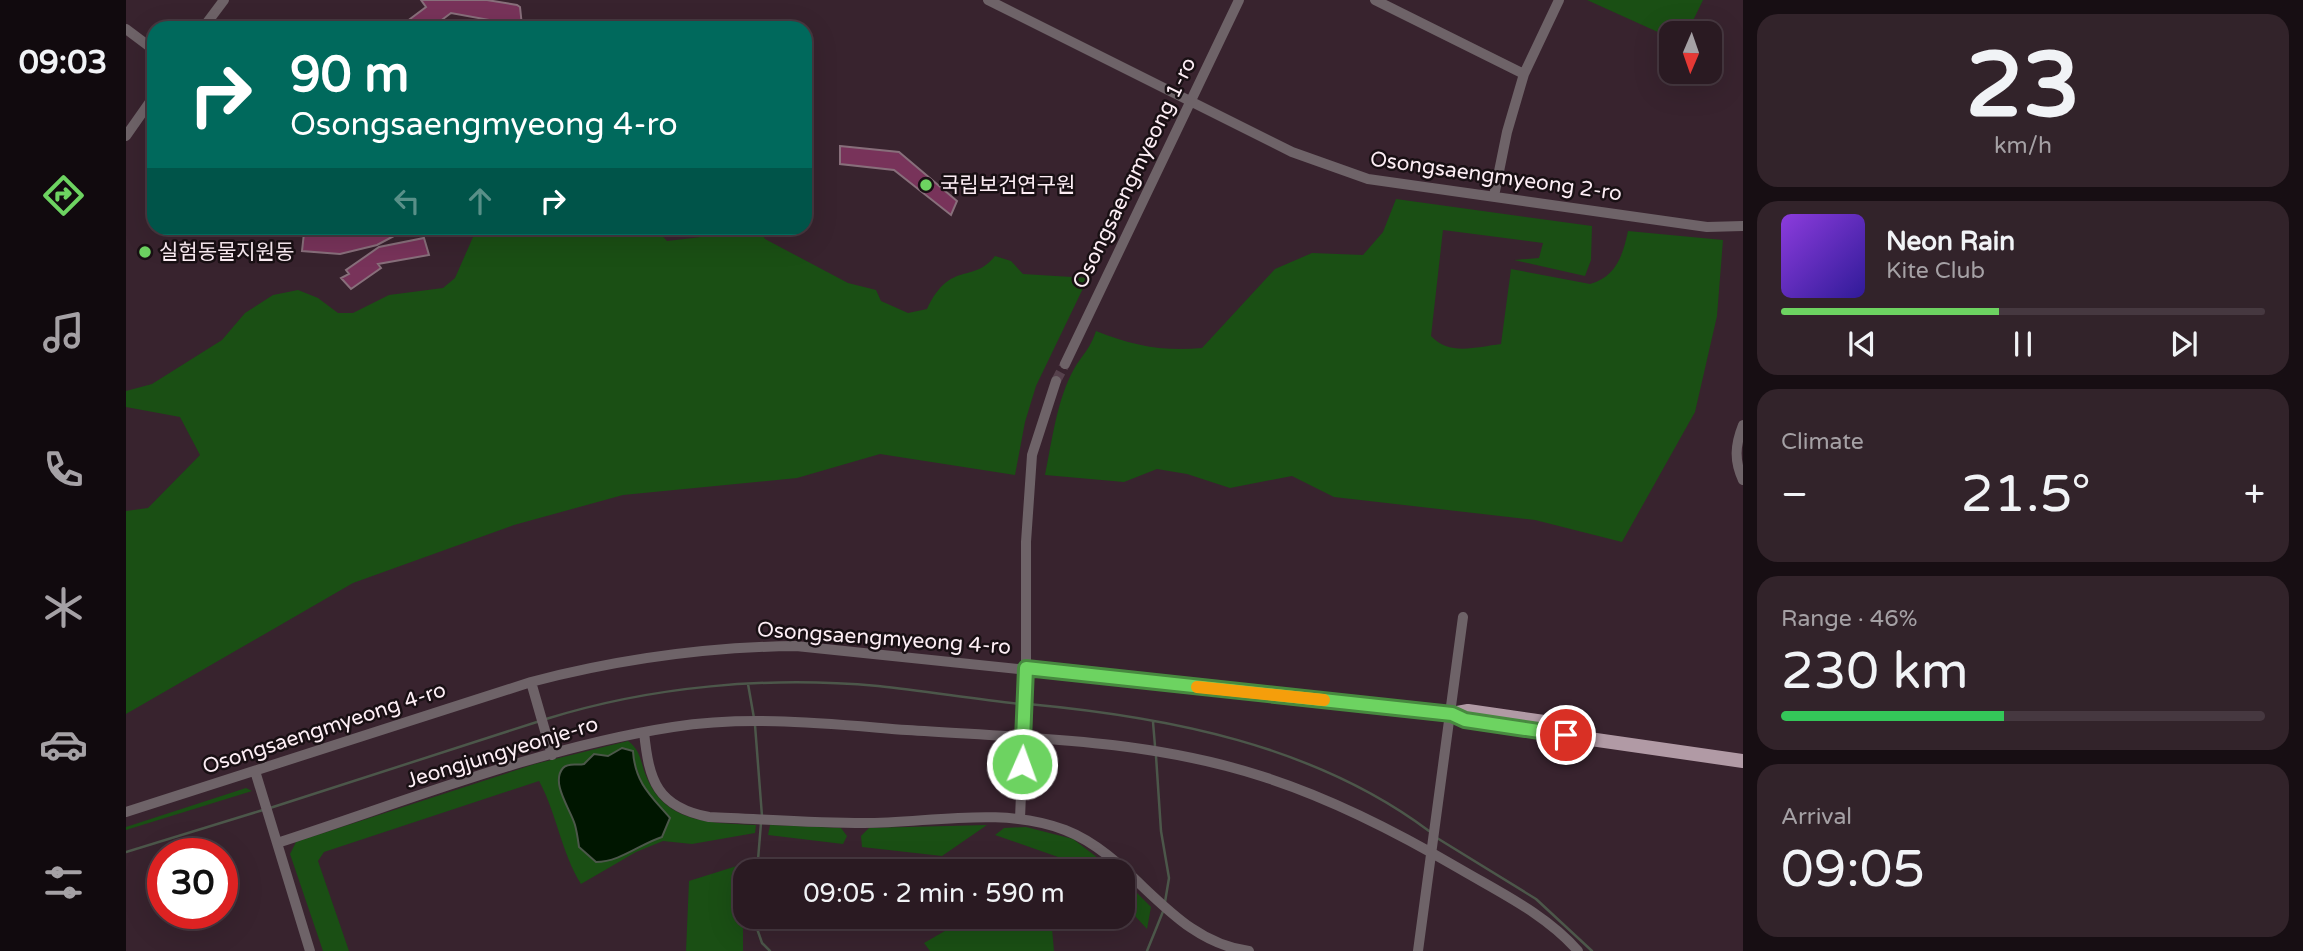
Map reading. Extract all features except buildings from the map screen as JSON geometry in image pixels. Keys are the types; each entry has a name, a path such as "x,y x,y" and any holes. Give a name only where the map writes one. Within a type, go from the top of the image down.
{"main road":[{"path":"1452,714 1468,711 1743,752"},
{"path":"1452,714 1465,720 1743,761"}],"street":[{"path":"208,21 224,0"},
{"name":"Osongsaengmyeong 2-ro","path":"988,0 1292,152 1344,172 1404,185 1707,227 1743,226"},
{"name":"Osongsaengmyeong 1-ro","path":"1065,364 1239,0"},
{"path":"1376,0 1524,74"},
{"path":"1494,196 1507,132 1524,74 1559,0"},
{"path":"126,29 147,45"},
{"path":"126,136 147,106"},
{"path":"1020,819 1026,681 1026,542 1032,455 1056,381"},
{"path":"1743,425 1737,441 1737,466 1743,480"},
{"path":"1418,951 1434,849 1463,617"},
{"name":"Osongsaengmyeong 4-ro","path":"126,812 597,665 674,652 733,647 796,646 1452,714"},
{"path":"532,686 551,752"},
{"name":"Jeongjungyeonje-ro","path":"276,838 551,752 644,733 763,721 1023,733"},
{"path":"644,733 653,780 673,805 688,813 709,817 864,823 1020,819 1049,824 1092,843 1196,932 1249,951"},
{"path":"1023,733 1167,753 1261,776 1310,794 1434,849 1545,920 1578,951"},
{"path":"256,771 310,951"}],"green space":[{"path":"1587,0 1703,0 1693,21 1659,21 1659,33"},
{"path":"1396,199 1592,226 1591,260 1585,276 1514,260 1539,258 1543,243 1443,230 1431,336 1454,348 1501,344 1511,269 1590,284 1606,276 1617,264 1628,231 1723,240 1717,316 1695,412 1622,542 1535,520 1334,497 1292,476 1230,488 1187,474 1157,469 1124,482 1045,475 1063,393 1096,331 1147,346 1202,348 1275,269 1312,253 1363,255 1383,232"},
{"path":"474,235 661,235 667,241 718,235 763,235 765,239 848,283 876,290 881,301 908,313 927,309 945,284 986,265 995,256 1011,261 1023,274 1088,278 1036,386 1025,422 1015,475 880,454 797,478 623,495 514,525 353,583 126,714 126,511 148,508 200,455 180,417 126,407 126,391 152,384 222,340 245,313 273,295 298,290 318,298 338,313 353,313 389,295 443,288 455,278"},
{"path":"628,741 638,753 655,793 678,813 708,821 756,825 755,833 692,844 663,841 636,852 581,884 539,781 324,852 318,861 349,951 323,951 290,854 296,842 535,764","holes":["622,748 634,761 646,793 670,818 662,836 640,844 619,858 579,847 575,824 560,788 569,764 584,764 594,754 608,756"]},
{"path":"246,788 252,791 126,830 126,827"},
{"path":"770,825 841,828 847,836 843,844 768,835"},
{"path":"987,825 942,856 862,847 861,836 869,828"},
{"path":"1026,827 1073,839 1099,859 1064,859 995,835 1004,828"},
{"path":"733,867 733,929 743,929 743,951 686,951 689,881"},
{"path":"1135,891 1151,907 1147,929 1135,916"},
{"path":"948,929 1052,929 1054,951 930,951 924,943"}],"shaded area":[{"path":"622,748 633,751 641,780 650,796 670,818 662,837 622,856 596,862 579,847 575,825 560,789 560,774 565,766 584,764 594,754 608,756"}],"waterway":[{"path":"546,719 669,691 753,683 878,686 1021,704"},
{"path":"748,684 754,718"},
{"path":"1028,704 1134,717 1238,740 1288,756 1338,777 1384,801 1429,831"},
{"path":"270,808 540,721"},
{"path":"1153,722 1155,746"},
{"path":"755,725 762,816"},
{"path":"1156,756 1161,831 1169,878 1165,902"},
{"path":"126,852 263,810"},
{"path":"758,859 761,823"},
{"path":"1437,838 1536,899 1592,951"},
{"path":"1147,951 1164,909"},
{"path":"757,929 762,943 770,951"}],"tunnel":[{"path":"1056,381 1065,364"}],"slow traffic":[{"path":"1197,687 1324,700"}],"place":[{"name":"국립보건연구원","path":"926,185"},
{"name":"실험동물지원동","path":"145,252"}],"route":[{"path":"1022,764 1026,668 1452,714 1465,720 1566,735"}]}
